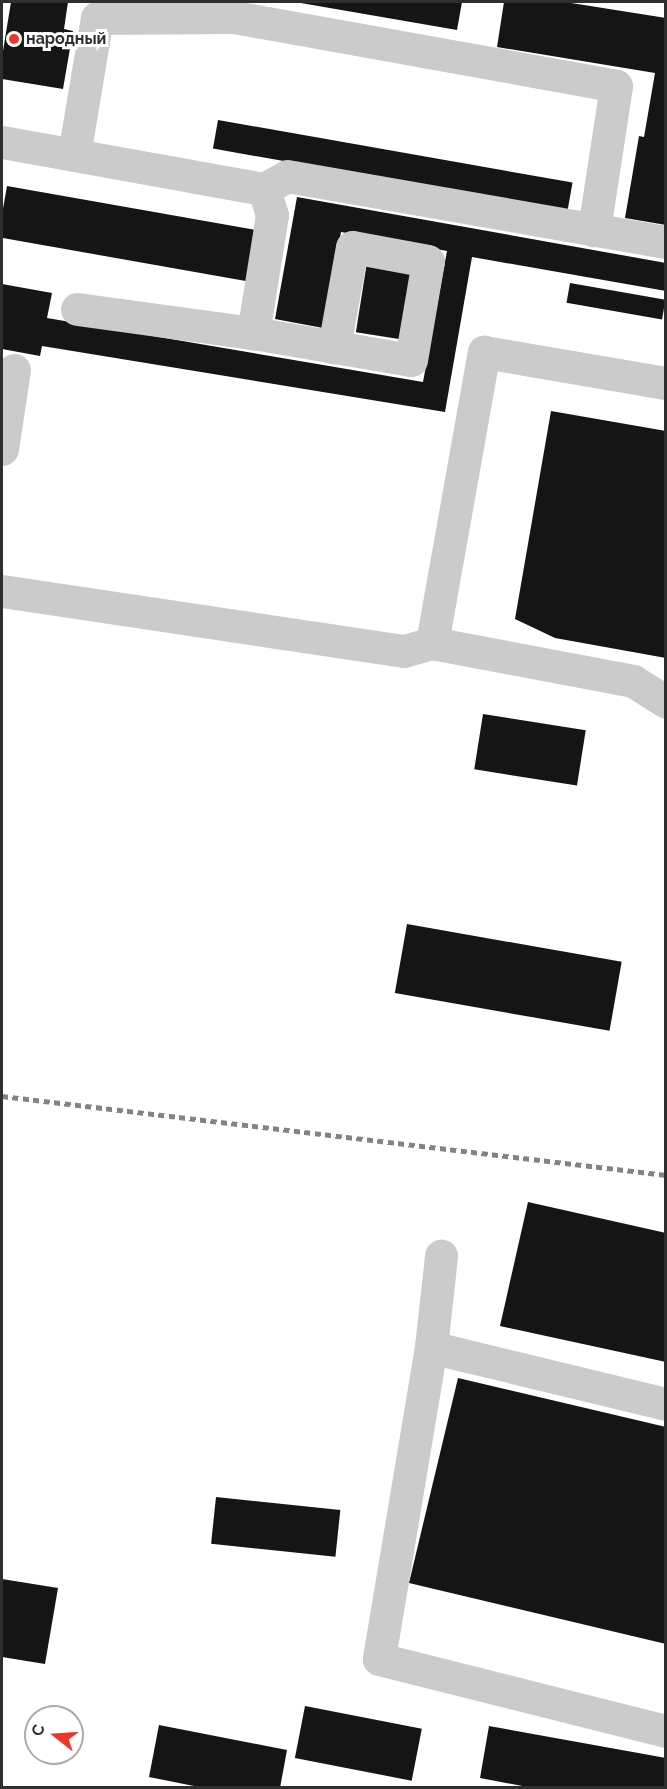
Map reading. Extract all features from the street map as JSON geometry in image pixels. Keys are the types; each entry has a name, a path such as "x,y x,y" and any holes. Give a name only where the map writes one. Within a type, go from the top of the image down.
{"lane":[{"path":"74,155 97,18 234,17 616,86 594,230"},
{"path":"2,142 264,189 287,176 666,242"},
{"path":"253,333 272,215 264,189"},
{"path":"77,309 253,333 334,347"},
{"path":"432,643 484,352 666,382"},
{"path":"2,448 14,370"},
{"path":"2,591 404,651 432,643 633,681 666,702"},
{"path":"441,1257 431,1347 379,1659 666,1731"},
{"path":"431,1347 666,1404"}],"building":[{"path":"11,2 68,2 64,29 73,31 63,89 2,79 2,57"},
{"path":"295,2 462,2 457,30"},
{"path":"504,2 565,2 666,18 666,225 625,218 639,136 644,137 655,73 497,47"},
{"path":"218,120 573,183 567,211 213,149"},
{"path":"7,186 256,230 247,281 2,238 2,214"},
{"path":"297,197 666,263 666,291 472,257 445,412 42,346 40,356 2,349 2,284 52,293 47,318 423,382 447,251 341,232 323,328 275,319"},
{"path":"367,262 416,270 405,340 356,332"},
{"path":"570,283 666,300 662,320 567,303"},
{"path":"551,411 666,431 666,658 555,638 515,619"},
{"path":"483,714 586,730 577,786 474,769"},
{"path":"407,924 622,962 610,1031 395,993"},
{"path":"528,1202 666,1233 666,1362 500,1326"},
{"path":"458,1378 666,1427 666,1644 409,1583"},
{"path":"216,1497 340,1510 335,1557 211,1544"},
{"path":"2,1579 58,1588 45,1664 2,1657"},
{"path":"305,1706 422,1729 412,1781 295,1758"},
{"path":"159,1725 287,1750 280,1788 204,1788 149,1777"},
{"path":"489,1726 666,1758 666,1788 533,1788 480,1778"}],"railway":[{"path":"2,1096 666,1175"}],"place":[{"name":"народный","path":"14,39"}]}
